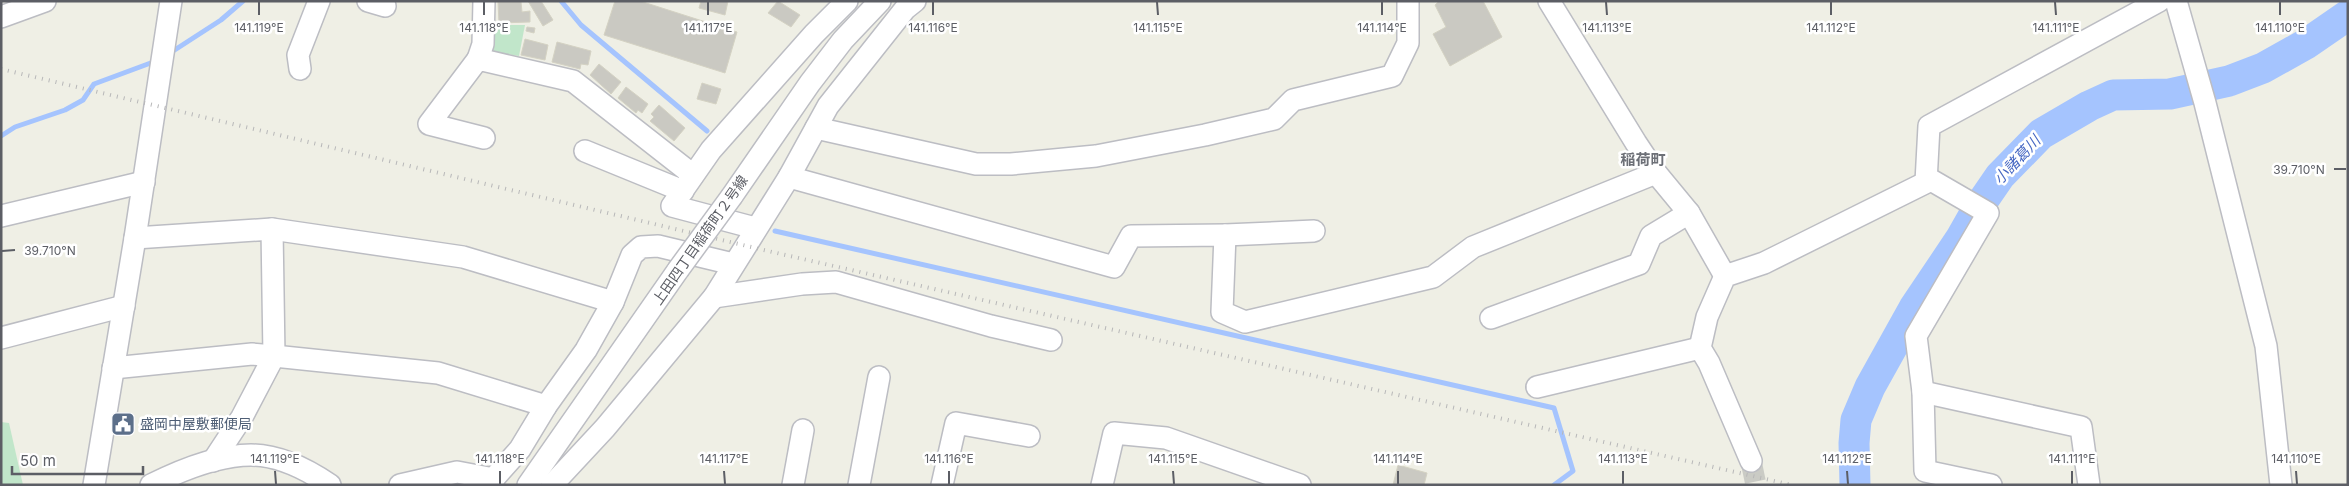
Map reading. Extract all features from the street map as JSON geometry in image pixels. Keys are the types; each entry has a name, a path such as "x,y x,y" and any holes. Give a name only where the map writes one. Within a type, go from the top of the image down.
{"street":[{"path":"1,17 45,1"},
{"path":"94,485 144,182 171,1"},
{"path":"300,69 298,55 319,1"},
{"path":"484,1 483,44 478,59 429,124 484,138"},
{"path":"755,228 672,206 717,143 814,34 847,1"},
{"name":"上田四丁目稲荷町２号線","path":"528,485 810,83 843,40 880,1"},
{"path":"552,485 605,428 714,297 755,228 789,177 828,106 905,9 915,1"},
{"path":"816,128 976,164 1011,164 1096,156 1205,135 1274,119 1293,100 1392,76 1408,43 1408,1"},
{"path":"1549,1 1656,173 1689,213 1725,276"},
{"path":"1926,182 1929,126 2159,1"},
{"path":"2176,1 2205,103 2266,346 2281,485"},
{"path":"478,59 573,81 688,183"},
{"path":"585,151 688,183"},
{"path":"1225,235 1222,312 1245,322 1433,277 1473,247 1656,173"},
{"path":"789,177 1114,267 1131,236 1225,235 1314,231"},
{"path":"1751,461 1709,363 1700,348 1706,317 1725,276 1764,262 1931,180 1988,213 1916,336 1923,392 1925,471 1991,485"},
{"path":"1,216 144,182"},
{"path":"1491,318 1639,264 1651,236 1689,213"},
{"path":"135,238 272,229 463,257 613,302"},
{"path":"212,461 242,417 274,356 272,229"},
{"path":"400,485 457,472 491,482 520,449 546,406 586,350 613,302 632,255 641,247 658,246 733,264"},
{"path":"714,297 802,284 836,282 991,326 1051,340"},
{"path":"1,338 124,306"},
{"path":"1537,387 1700,348"},
{"path":"112,368 252,354 438,373 546,406"},
{"path":"859,485 879,377"},
{"path":"1923,392 2081,427 2089,485"},
{"path":"942,485 956,423 1030,436"},
{"path":"793,485 803,430"},
{"path":"1102,485 1114,433 1166,438 1300,485"},
{"path":"151,485 175,473 212,461 252,455 312,472 330,485"}],"green space":[{"path":"493,25 525,25 519,56 495,52 492,49"},
{"path":"1,422 9,423 23,485 1,485"}],"building":[{"path":"528,1 541,1 553,20 543,26"},
{"path":"615,1 640,1 737,32 725,73 604,35"},
{"path":"701,1 728,1 725,15 699,8"},
{"path":"778,1 800,15 791,27 768,13"},
{"path":"1439,1 1483,1 1502,37 1450,66 1433,34 1446,27 1435,5"},
{"path":"498,2 521,2 522,12 530,11 530,22 499,23"},
{"path":"527,27 535,28 534,33 526,31"},
{"path":"525,39 548,45 545,60 521,55"},
{"path":"557,42 591,51 588,65 581,64 580,69 552,62"},
{"path":"599,64 621,82 611,94 590,75"},
{"path":"702,83 721,89 716,104 697,99"},
{"path":"626,87 648,104 642,113 638,110 636,113 618,98"},
{"path":"659,105 685,128 674,141 650,121 654,117 651,114"},
{"path":"1398,465 1427,473 1424,485 1393,485"}],"waterway":[{"path":"170,53 221,20 243,1"},
{"path":"561,1 581,25 707,131"},
{"name":"小諸葛川","path":"1855,485 1854,443 1856,420 1870,387 1914,308 1961,238 1978,208 2000,176 2041,134 2089,106 2113,95 2170,94 2229,81 2263,68 2306,44 2348,15"},
{"path":"1,136 15,127 65,110 83,100 94,84 156,61"},
{"path":"775,231 1554,408 1573,471 1554,485"}],"tunnel":[{"path":"1751,461 1756,485"}],"railway":[{"path":"1,69 768,251 1792,485"}],"place":[{"name":"盛岡中屋敷郵便局","path":"123,424"}],"district":[{"name":"稲荷町","path":"1643,160"}]}
